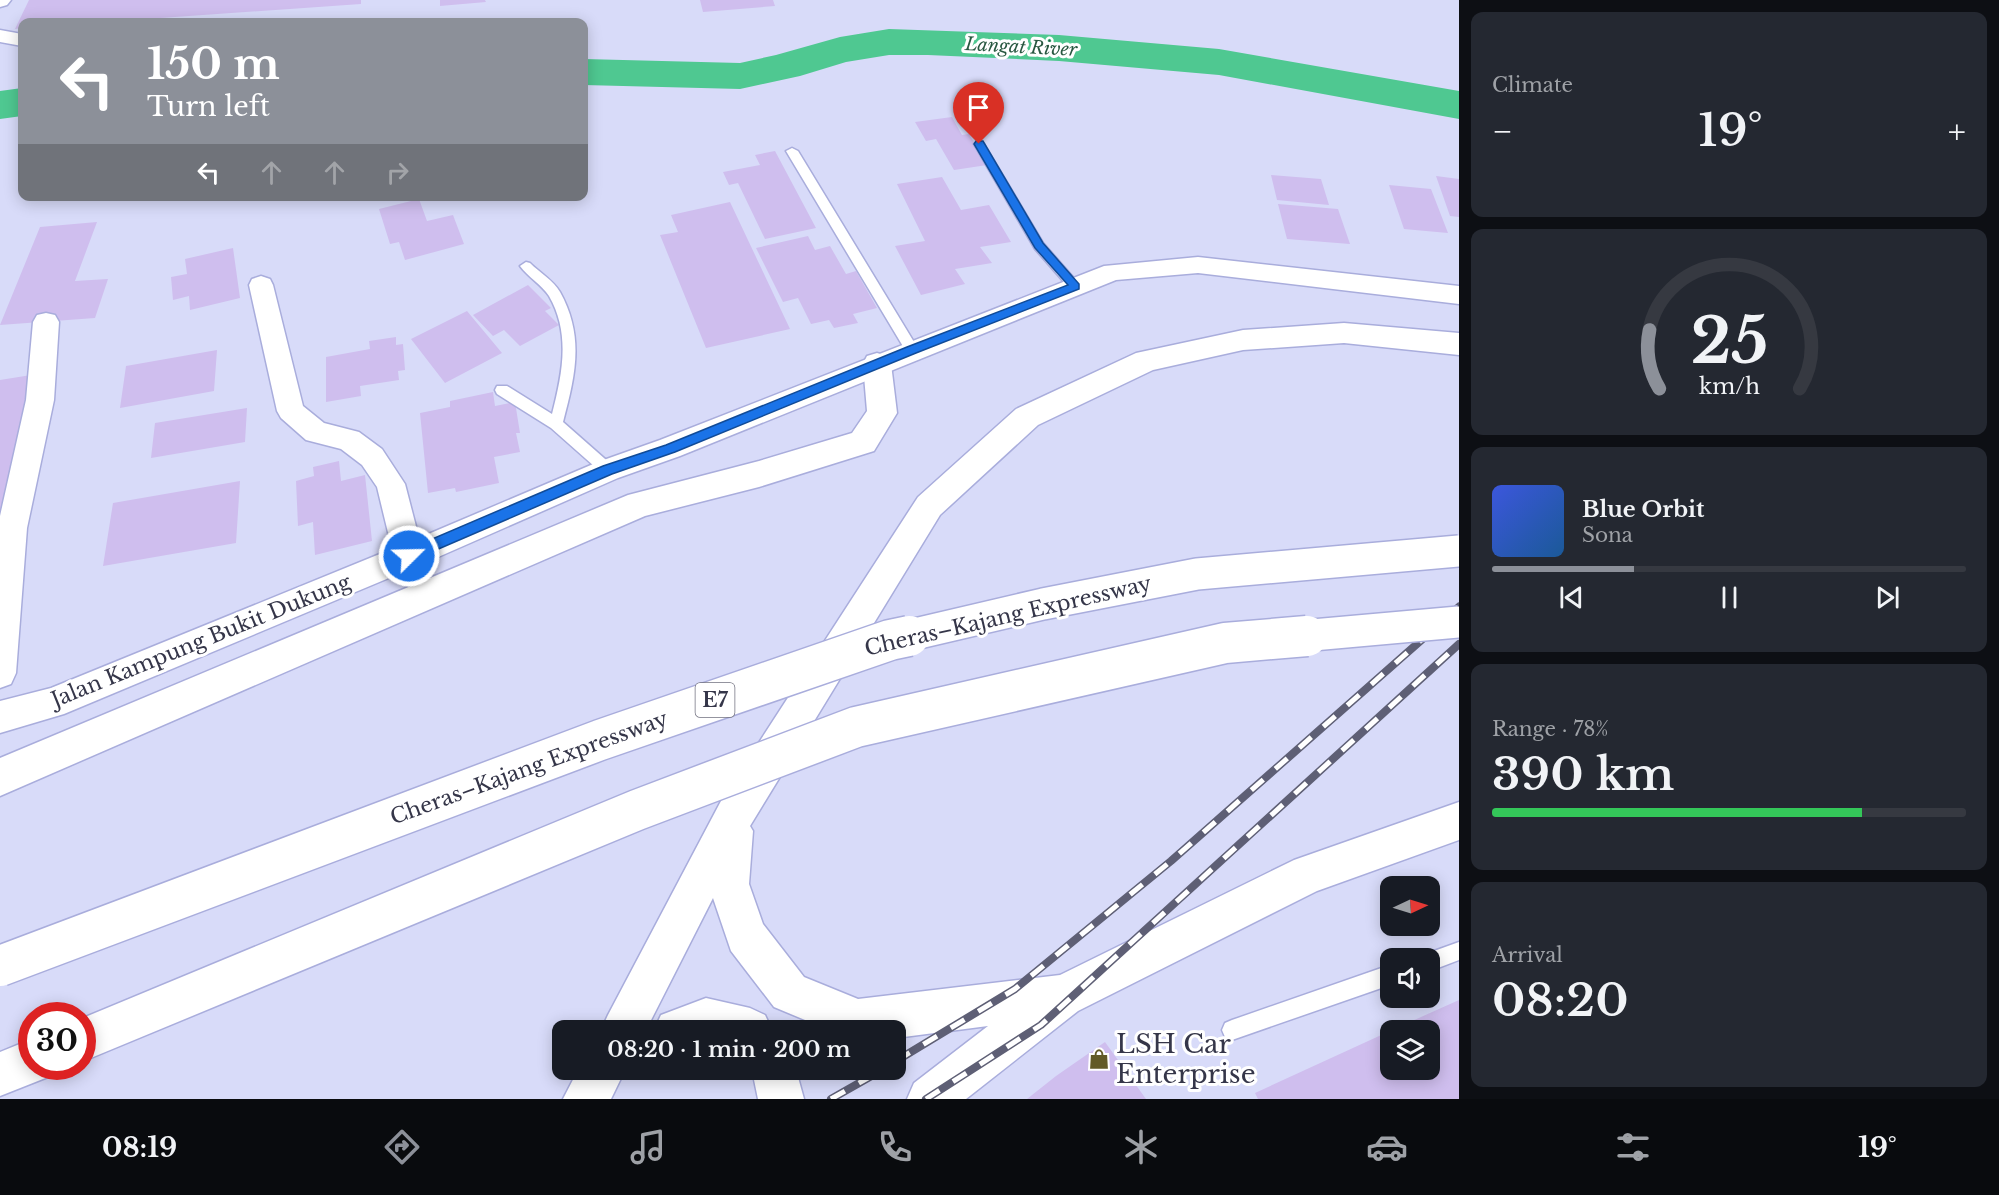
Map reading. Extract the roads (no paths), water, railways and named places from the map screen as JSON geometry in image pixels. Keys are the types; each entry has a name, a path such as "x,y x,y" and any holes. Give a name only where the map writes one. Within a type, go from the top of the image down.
{"highway":[{"path":"628,1020 735,815 929,506 1027,417 1146,361 1243,340 1344,333 1459,344"},
{"path":"0,777 639,504 759,474 863,442 882,413 877,364"},
{"name":"Cheras–Kajang Expressway","path":"0,966 600,740 890,640 1043,604 1197,574 1459,551"},
{"path":"96,1034 637,810 856,727 1225,643 1459,622"},
{"path":"735,815 729,884 746,936 789,992 858,1021 1063,996"},
{"path":"930,1099 1063,996 1308,873 1459,821"},
{"path":"0,1074 18,1067"},
{"path":"776,1080 781,1099"}],"street":[{"path":"0,36 18,39"},
{"name":"Jalan Kampung Bukit Dukung","path":"0,717 52,703 409,556 608,470 670,448 1113,272 1198,265 1459,295"},
{"path":"261,285 291,411 316,432 349,440 372,457 392,484 409,556"},
{"path":"0,673 6,529 40,400 46,322"}],"lane":[{"path":"979,144 1039,246 1075,286"},
{"path":"792,151 912,350"},
{"path":"526,266 554,293 569,333 569,373 556,424"},
{"path":"502,390 556,424 608,470"},
{"path":"1440,958 1459,951"},
{"path":"1232,1030 1380,978"}],"waterway":[{"name":"Langat River","path":"588,72 740,76 784,67 840,50 889,42 928,42 1059,48 1219,62 1459,105"},
{"name":"Langat River","path":"0,105 18,103"}],"railway":[{"path":"1424,637 1459,606"},
{"path":"906,1055 1015,989 1171,861 1426,636"},
{"path":"926,1099 1041,1025 1459,644"},
{"path":"831,1099 864,1080"}],"place":[{"name":"LSH Car Enterprise","path":"1099,1059"}]}
